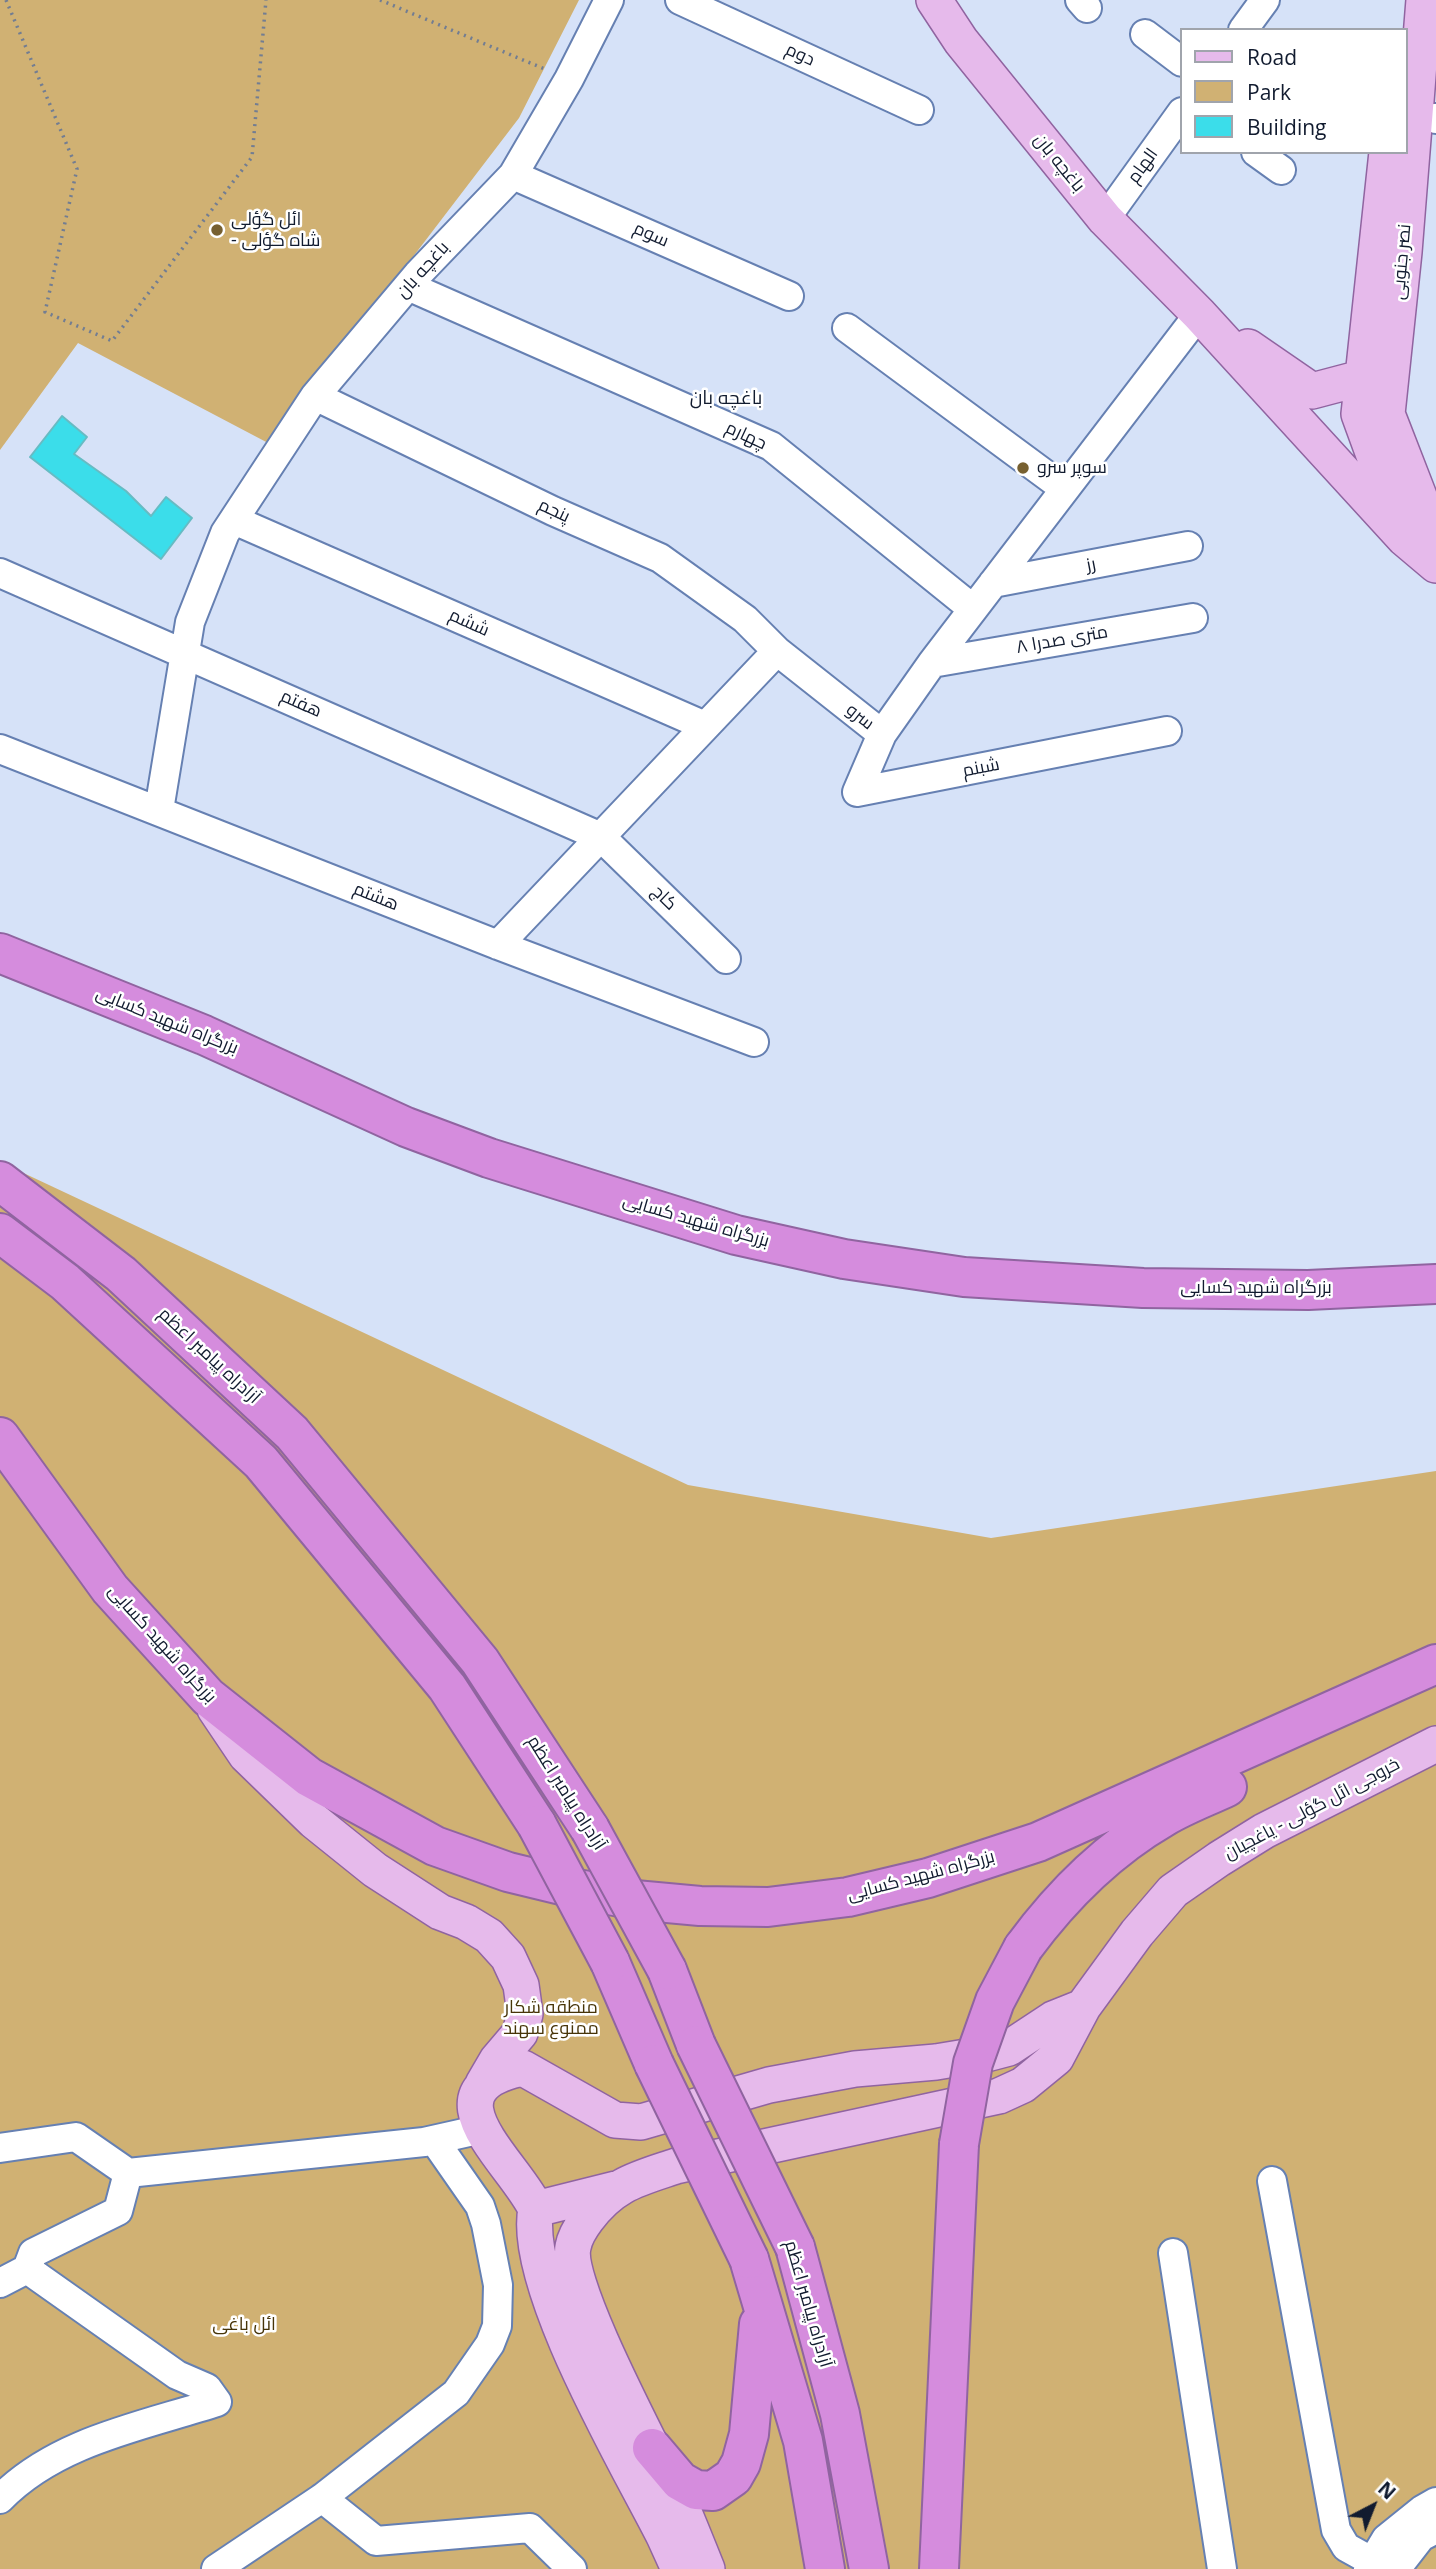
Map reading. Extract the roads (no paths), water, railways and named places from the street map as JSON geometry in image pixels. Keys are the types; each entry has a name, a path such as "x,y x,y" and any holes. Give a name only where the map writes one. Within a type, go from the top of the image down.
{"highway":[{"name":"بزرگراه شهید کسایی","path":"0,953 204,1034 406,1127 489,1158 750,1238 844,1259 992,1278 1143,1288 1308,1290 1436,1283"},
{"name":"آزادراه پیامبر اعظم","path":"0,1181 121,1274 292,1433 480,1661 590,1829 667,1970 696,2045 794,2247 840,2414 869,2569"},
{"path":"0,1233 65,1282 261,1462 447,1686 537,1825 610,1962 654,2064 749,2259 803,2441 825,2569"},
{"name":"بزرگراه شهید کسایی","path":"0,1437 110,1589 208,1697 309,1777 435,1846 508,1872 635,1899 700,1906 768,1907 848,1897 902,1884 1038,1842 1436,1664"},
{"path":"939,2569 959,2144 973,2063 995,2001 1023,1948 1053,1907 1101,1860 1164,1816 1436,1689"},
{"path":"652,2448 680,2481 696,2490 713,2491 733,2477 741,2463 749,2434 761,2297"}],"main road":[{"name":"باغچه بان","path":"934,0 961,41 1105,219 1199,314"},
{"path":"1398,28 1401,0"},
{"name":"نصر جنوبی","path":"1422,527 1387,415 1404,252 1424,0"},
{"name":"نصر جنوبی","path":"1387,154 1359,414 1422,527"},
{"path":"1199,314 1422,527 1436,565"},
{"path":"1199,314 1312,391 1365,377"},
{"path":"208,1697 246,1755 314,1821 375,1870 440,1912 466,1922 489,1937 508,1957 521,1985 525,2014 520,2034 492,2068 479,2114"},
{"name":"خروجی ائل گؤلی - یاغچیان","path":"536,2209 616,2189 676,2166 999,2096 1023,2085 1056,2058 1083,2007 1173,1891 1219,1858 1264,1831 1436,1744"},
{"path":"678,2569 565,2340 534,2238 536,2209 489,2143 479,2114 484,2084 500,2073 523,2068 615,2120 641,2122 769,2085 855,2069 936,2062 990,2053 1009,2048 1053,2019 1083,2007"},
{"path":"616,2189 600,2201 578,2231 572,2249 574,2271 593,2323 683,2511 707,2569"}],"street":[{"name":"باغچه بان","path":"159,810 190,622 229,526 316,396 408,286 513,175 569,79 609,0"},
{"name":"دوم","path":"680,0 919,110"},
{"path":"1246,28 1265,0"},
{"path":"1145,34 1180,60"},
{"name":"الهام","path":"1105,219 1180,116"},
{"path":"1259,154 1280,170"},
{"name":"سوم","path":"513,175 789,296"},
{"name":"چهارم","path":"408,286 771,446 974,609"},
{"name":"سرو","path":"777,651 882,734 932,663 1199,314"},
{"path":"847,328 1065,489"},
{"name":"پنجم","path":"316,396 553,511 660,558 746,619 777,651"},
{"name":"ششم","path":"229,526 705,726"},
{"name":"رز","path":"993,583 1188,546"},
{"name":"هفتم","path":"0,573 601,836"},
{"name":"۸ متری صدرا","path":"932,663 1193,618"},
{"path":"498,945 777,651"},
{"name":"شبنم","path":"882,734 857,792 1167,731"},
{"name":"هشتم","path":"0,749 498,945 754,1042"},
{"name":"کاج","path":"601,836 726,959"},
{"path":"0,2148 76,2137 128,2173 434,2140 479,2114"},
{"path":"216,2569 322,2498 456,2393 490,2344 497,2326 498,2285 486,2224 480,2206 434,2140"},
{"path":"0,2283 27,2269 33,2253 118,2211 128,2173"},
{"path":"1272,2181 1336,2530 1346,2547 1379,2566"},
{"path":"1173,2253 1222,2569"},
{"path":"0,2499 15,2483 72,2449 217,2402 207,2388 177,2375 27,2269"},
{"path":"322,2498 376,2541 530,2528 572,2569"},
{"path":"1379,2566 1386,2539 1436,2502"},
{"path":"1379,2566 1436,2529"}],"place":[{"name":"ائل گؤلی - شاه گؤلی","path":"217,230"},
{"name":"سوپر سرو","path":"1023,468"}],"district":[{"name":"باغچه بان","path":"726,399"}],"park label":[{"name":"منطقه شکار ممنوع سهند","path":"551,2018"},
{"name":"ائل باغی","path":"244,2325"}]}
